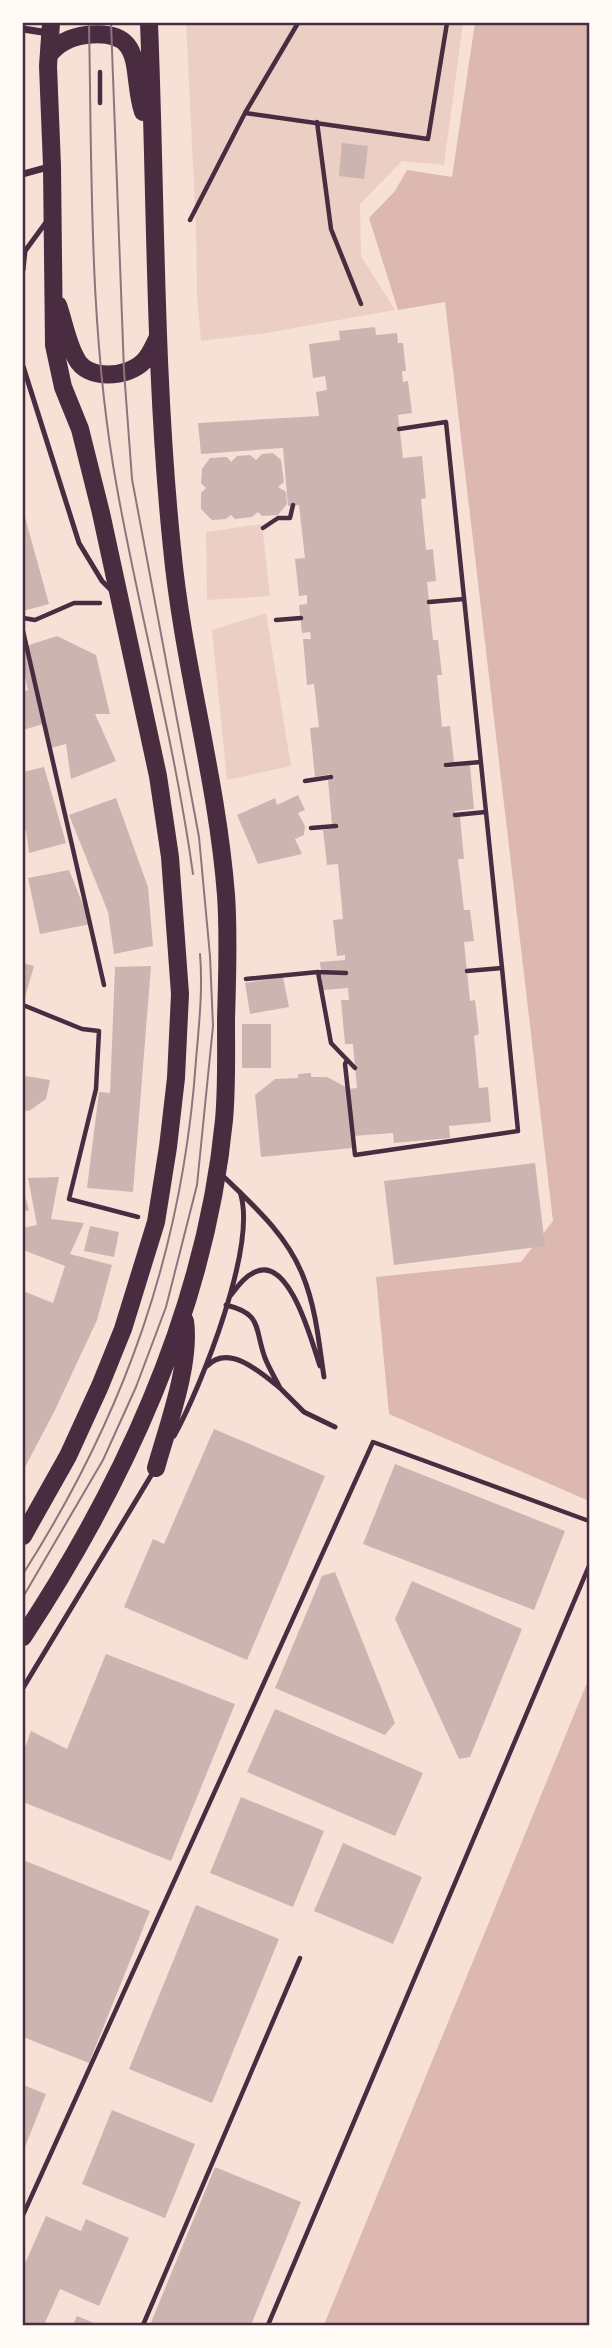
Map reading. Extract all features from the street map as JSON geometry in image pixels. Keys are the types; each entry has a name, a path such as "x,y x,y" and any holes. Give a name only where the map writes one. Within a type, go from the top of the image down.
{"main road":[{"path":"23,1637 94,1520 145,1414 184,1312 205,1237 225,1118 228,972 226,897 212,789 192,691 172,550 159,337 149,23"},
{"path":"23,1536 68,1456 100,1386 123,1329 156,1222 176,1078 180,993 170,857 158,776 83,440 58,365 53,325 49,55 51,28"},
{"path":"49,55 61,44 79,36 102,34 120,38 134,55 139,100 151,135"},
{"path":"53,288 75,358 90,372 112,374 135,368 145,360 159,337"},
{"path":"156,1468 184,1363 187,1335 184,1312"}],"street":[{"path":"23,29 51,28"},
{"path":"23,174 52,166"}],"lane":[{"path":"23,270 25,251 51,216"},
{"path":"23,366 79,543 102,581 121,602"},
{"path":"217,1171 265,1216 282,1237 303,1275 316,1321 324,1377 295,1298 288,1285 275,1274 264,1269 255,1272 243,1280 229,1297"},
{"path":"23,1688 187,1412 229,1297 242,1250 243,1207 240,1192"},
{"path":"226,1305 240,1308 255,1319 265,1357 280,1388"},
{"path":"201,1375 214,1359 226,1358 246,1362 280,1388 304,1412 335,1427"}],"path":[{"path":"190,220 245,113 298,23"},
{"path":"245,113 428,139 447,23"},
{"path":"100,72 100,103"},
{"path":"317,122 331,229 361,304"},
{"path":"347,1060 345,1064 355,1156 518,1131 446,422 399,429"},
{"path":"263,528 278,518 290,518 293,505"},
{"path":"429,602 464,599"},
{"path":"23,618 35,620 74,603 121,602"},
{"path":"276,620 301,618"},
{"path":"23,631 104,985"},
{"path":"446,765 481,762"},
{"path":"305,781 331,777"},
{"path":"455,815 486,812"},
{"path":"311,828 336,826"},
{"path":"467,971 502,968"},
{"path":"318,972 331,1043 355,1068"},
{"path":"240,979 318,972 346,973"},
{"path":"23,1005 82,1029 99,1031 96,1089 69,1199 156,1222"},
{"path":"23,2216 373,1442 589,1521"},
{"path":"268,2325 589,1566"},
{"path":"143,2325 300,1958"}],"shaded area":[{"path":"186,23 463,23 444,165 402,161 360,204 361,256 395,310 266,333 201,341"},
{"path":"475,23 589,23 589,1501 389,1414 376,1277 521,1262 553,1221 445,302 398,310 369,218 395,191 407,170 452,177"},
{"path":"262,524 270,596 207,600 206,532"},
{"path":"266,613 291,766 227,780 212,630"},
{"path":"589,1678 589,2325 324,2325"}],"building":[{"path":"342,143 368,146 364,179 339,176"},
{"path":"375,327 376,335 397,333 398,343 403,343 406,371 402,371 403,382 408,381 412,413 398,415 403,458 422,456 426,498 421,499 426,550 433,549 436,581 427,582 433,640 438,640 442,675 437,675 442,727 450,726 454,762 446,762 446,768 470,765 474,809 455,811 455,817 460,817 464,859 458,859 464,910 470,910 474,941 464,942 470,1001 475,1000 479,1034 474,1036 479,1088 488,1087 491,1122 449,1126 450,1138 394,1143 393,1133 353,1136 348,1089 357,1088 353,1044 345,1044 341,1000 349,1000 348,988 323,990 320,962 345,960 345,955 337,956 333,920 343,919 338,864 327,865 323,830 336,828 336,824 332,824 328,780 331,780 330,774 315,777 310,728 319,727 314,684 307,685 303,639 311,639 310,632 302,633 299,605 307,604 307,595 299,596 295,559 305,558 299,505 288,506 283,448 201,454 198,423 319,416 316,392 327,390 325,376 313,378 309,344 340,340 339,331"},
{"path":"273,453 281,460 284,482 278,487 286,492 287,504 278,515 262,516 258,512 252,517 235,519 231,515 226,519 212,520 201,509 201,493 206,488 201,483 202,469 210,458 227,457 231,462 237,456 250,455 256,460 262,454"},
{"path":"23,510 49,604 23,611"},
{"path":"57,636 96,655 110,714 95,714 116,761 71,779 66,744 51,748 43,724 23,730 23,692 28,690 23,677 23,647"},
{"path":"44,767 66,843 29,853 26,830 23,831 23,772"},
{"path":"298,795 305,810 298,813 305,826 304,835 295,839 302,854 258,864 237,815 275,798 277,805"},
{"path":"116,798 148,887 153,946 114,954 108,912 69,815"},
{"path":"69,870 91,924 40,934 28,878"},
{"path":"23,963 34,966 25,997 23,996"},
{"path":"151,966 133,1192 87,1188 99,1092 110,1093 115,967"},
{"path":"283,977 289,1007 250,1014 245,983"},
{"path":"242,1024 271,1024 271,1068 242,1068"},
{"path":"311,1073 311,1077 327,1077 346,1087 352,1148 261,1157 255,1095 275,1079 298,1078 298,1074"},
{"path":"26,1076 50,1080 46,1099 29,1111 23,1110 23,1083"},
{"path":"535,1163 545,1246 394,1265 384,1181"},
{"path":"59,1177 51,1219 84,1223 70,1254 112,1265 97,1320 23,1471 23,1291 53,1303 65,1266 23,1250 23,1228 37,1225 28,1178"},
{"path":"23,1189 29,1210 23,1212"},
{"path":"90,1226 119,1232 114,1257 84,1251"},
{"path":"214,1429 325,1476 247,1660 124,1607 153,1539 164,1544"},
{"path":"395,1464 565,1531 534,1610 363,1544"},
{"path":"335,1572 395,1723 385,1735 275,1688 322,1576"},
{"path":"412,1581 522,1629 470,1757 459,1759 395,1619"},
{"path":"106,1654 235,1704 171,1861 23,1802 23,1753 31,1731 67,1749"},
{"path":"275,1709 423,1773 395,1836 247,1772"},
{"path":"241,1797 324,1831 293,1907 210,1873"},
{"path":"343,1843 422,1877 393,1944 314,1911"},
{"path":"23,1860 150,1911 89,2063 23,2037"},
{"path":"196,1905 279,1939 212,2103 129,2069"},
{"path":"23,2085 46,2094 23,2152"},
{"path":"112,2110 195,2144 165,2218 82,2184"},
{"path":"215,2167 301,2202 251,2325 150,2325"},
{"path":"46,2216 81,2231 86,2219 129,2238 99,2306 60,2289 44,2325 23,2325 23,2268"},
{"path":"77,2316 99,2325 73,2325"}],"tram line":[{"path":"89,23 92,198 101,373 117,488 177,777 193,874"},
{"path":"23,1597 103,1460 136,1387 166,1307 197,1185 213,1026 210,956 199,837 132,479 124,371 111,23"},
{"path":"23,1574 59,1514 119,1391 143,1328 162,1264 178,1198 189,1130 200,1007 200,954"}]}
